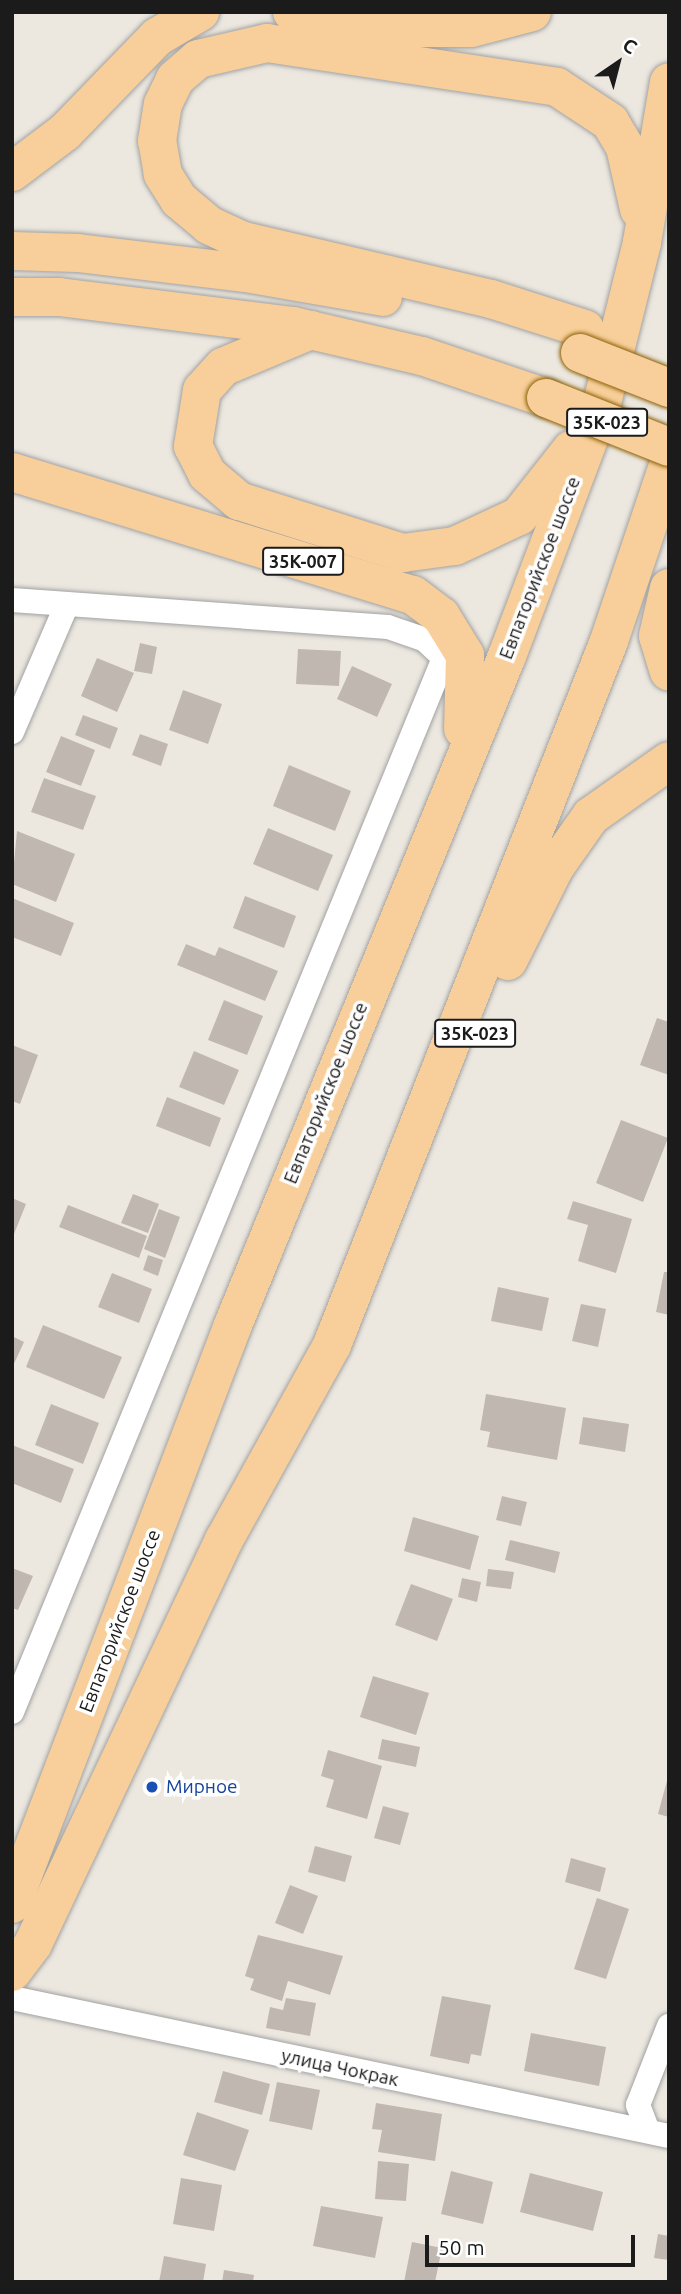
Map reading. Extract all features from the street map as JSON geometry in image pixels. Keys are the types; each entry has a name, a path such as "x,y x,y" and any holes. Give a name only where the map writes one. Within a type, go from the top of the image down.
{"main road":[{"path":"12,172 65,132 158,37 200,12"},
{"path":"292,12 424,28 471,28 532,12"},
{"path":"583,341 491,299 243,242 209,225 179,200 163,174 157,141 163,104 175,79 198,59 267,43 557,87 610,122 625,147 636,182 642,242"},
{"name":"Евпаторийское шоссе","path":"12,1904 233,1325 460,762 524,614 601,407 642,242 669,82"},
{"path":"12,251 78,253 246,273 388,298 583,341 669,364"},
{"path":"12,297 59,297 311,330"},
{"path":"311,330 223,367 202,390 193,446 207,474 239,501 342,537 403,553 455,546 488,534 538,497 601,407"},
{"name":"35К-023","path":"311,330 422,356 546,398 669,447"},
{"name":"35К-023","path":"583,341 669,387"},
{"path":"12,1972 33,1944 224,1540 332,1345 609,641 669,463"},
{"name":"35К-007","path":"12,472 428,604 455,632 466,655 460,762"},
{"path":"669,588 658,636 669,671"},
{"name":"35К-023","path":"332,1345 555,867 609,798 669,761"}],"street":[{"path":"12,600 388,627 425,640 444,658 12,1712"},
{"path":"12,732 67,604"},
{"name":"улица Чокрак","path":"12,1998 658,2133"},
{"path":"658,2133 638,2105 669,2026"}],"building":[{"path":"140,643 157,647 152,674 134,671"},
{"path":"298,649 341,651 339,686 296,684"},
{"path":"97,658 134,673 117,712 81,696"},
{"path":"352,666 392,684 377,717 337,699"},
{"path":"183,690 222,704 208,744 169,730"},
{"path":"83,715 118,728 110,749 75,735"},
{"path":"140,734 168,744 161,766 132,755"},
{"path":"61,736 95,750 81,786 46,772"},
{"path":"289,765 351,791 335,831 273,806"},
{"path":"44,778 96,796 83,830 31,812"},
{"path":"268,828 333,855 318,891 253,864"},
{"path":"17,831 75,854 56,902 12,884"},
{"path":"245,896 296,916 284,948 233,928"},
{"path":"12,898 74,923 61,956 12,937"},
{"path":"186,944 215,956 219,947 278,971 265,1001 177,965"},
{"path":"224,1000 263,1016 247,1055 208,1040"},
{"path":"657,1018 669,1022 669,1075 640,1065"},
{"path":"12,1045 38,1055 20,1104 12,1101"},
{"path":"194,1051 239,1070 224,1105 179,1087"},
{"path":"167,1097 221,1118 210,1147 156,1126"},
{"path":"621,1120 668,1138 643,1202 596,1183"},
{"path":"133,1194 159,1204 148,1233 121,1223"},
{"path":"12,1198 26,1204 12,1239"},
{"path":"573,1201 632,1219 616,1273 578,1261 588,1225 567,1219"},
{"path":"68,1205 147,1236 139,1258 59,1227"},
{"path":"159,1209 180,1217 165,1258 144,1249"},
{"path":"148,1255 163,1260 158,1276 143,1270"},
{"path":"664,1272 669,1272 669,1315 656,1312"},
{"path":"112,1273 152,1289 139,1323 98,1307"},
{"path":"498,1287 549,1298 542,1331 491,1321"},
{"path":"581,1304 606,1309 598,1347 572,1341"},
{"path":"43,1325 122,1357 104,1399 26,1367"},
{"path":"12,1336 24,1342 12,1368"},
{"path":"486,1394 566,1408 557,1460 487,1447 490,1432 480,1430"},
{"path":"51,1404 99,1423 83,1464 35,1445"},
{"path":"583,1417 629,1424 625,1452 579,1444"},
{"path":"12,1445 74,1469 61,1503 12,1483"},
{"path":"502,1496 527,1502 521,1526 496,1520"},
{"path":"413,1517 479,1536 470,1570 404,1551"},
{"path":"510,1540 560,1552 555,1573 505,1560"},
{"path":"12,1568 33,1576 18,1610 12,1608"},
{"path":"488,1569 514,1572 511,1589 486,1586"},
{"path":"462,1578 481,1582 477,1602 458,1597"},
{"path":"411,1584 453,1599 437,1641 395,1625"},
{"path":"373,1676 429,1693 416,1735 360,1717"},
{"path":"382,1739 420,1747 416,1767 378,1759"},
{"path":"328,1750 382,1766 367,1819 326,1807 334,1780 321,1776"},
{"path":"669,1777 669,1817 658,1814"},
{"path":"383,1806 409,1813 400,1845 374,1838"},
{"path":"315,1846 352,1856 345,1882 308,1872"},
{"path":"571,1858 606,1868 600,1892 565,1882"},
{"path":"290,1885 318,1896 303,1934 275,1923"},
{"path":"597,1898 629,1909 606,1979 574,1969"},
{"path":"258,1935 343,1956 330,1995 288,1981 282,2001 250,1990 254,1979 245,1976"},
{"path":"442,1996 491,2005 481,2056 471,2054 469,2064 430,2056"},
{"path":"286,1998 316,2003 310,2036 266,2028 270,2007 283,2010"},
{"path":"531,2033 606,2047 599,2086 524,2071"},
{"path":"223,2071 270,2084 262,2115 214,2102"},
{"path":"277,2082 320,2090 312,2130 269,2121"},
{"path":"376,2103 442,2114 435,2161 378,2152 382,2130 372,2129"},
{"path":"197,2112 249,2130 235,2171 183,2155"},
{"path":"378,2161 409,2164 406,2201 375,2199"},
{"path":"451,2171 493,2182 483,2224 441,2214"},
{"path":"530,2173 603,2192 593,2231 520,2212"},
{"path":"181,2178 222,2185 214,2231 173,2224"},
{"path":"321,2206 383,2217 375,2258 313,2246"},
{"path":"658,2234 669,2236 669,2260 654,2258"},
{"path":"412,2242 442,2248 435,2282 404,2282"},
{"path":"164,2256 206,2264 203,2282 159,2282"},
{"path":"224,2270 254,2275 253,2282 222,2282"}],"place":[{"name":"Мирное","path":"152,1787"}]}
